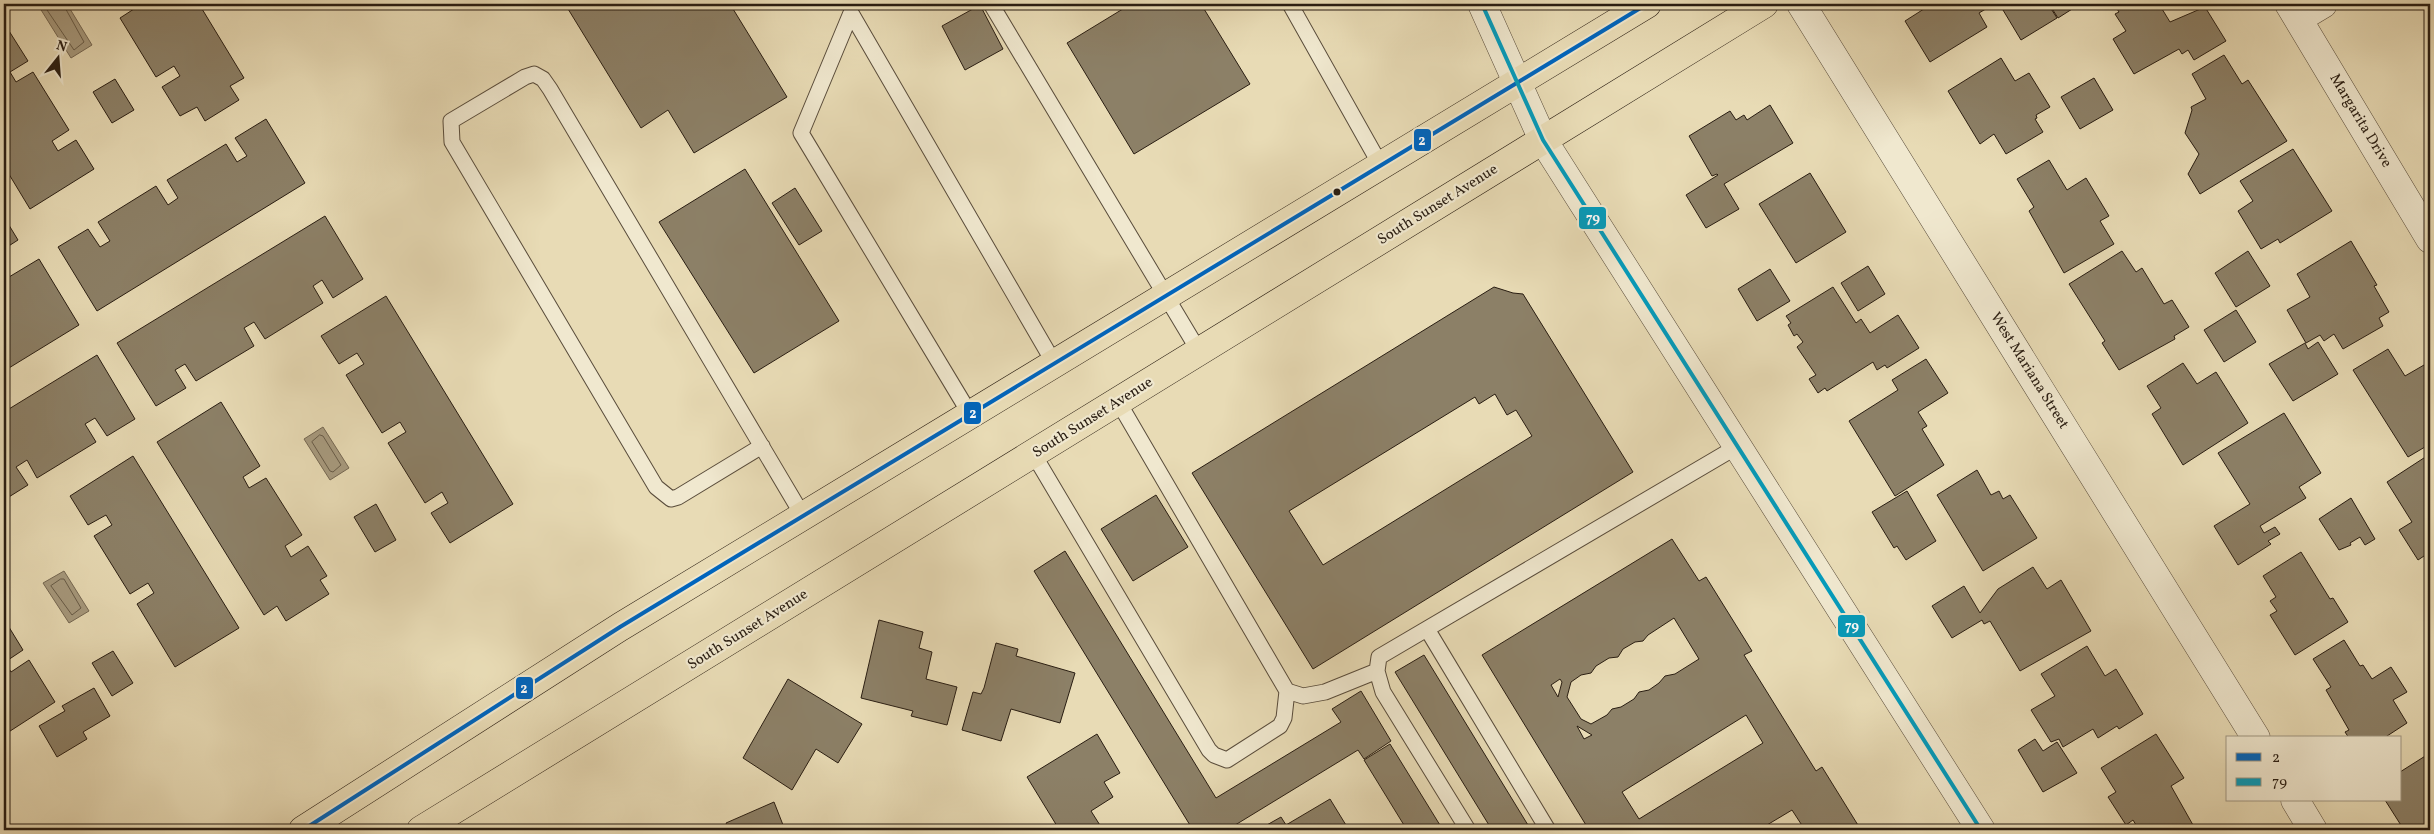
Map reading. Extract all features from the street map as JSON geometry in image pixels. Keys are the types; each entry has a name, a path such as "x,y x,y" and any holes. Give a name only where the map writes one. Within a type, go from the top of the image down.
{"main road":[{"path":"303,830 620,626 1647,4"},
{"name":"South Sunset Avenue","path":"421,830 1034,455 1764,4"}],"street":[{"path":"1482,4 1543,140 1981,830"},
{"name":"West Mariana Street","path":"1802,4 2255,736"},
{"path":"2293,11 2323,4"},
{"name":"Margarita Drive","path":"2293,11 2430,239"},
{"path":"2296,802 2313,830"}],"lane":[{"path":"991,4 1200,352"},
{"path":"1290,4 1381,166"},
{"path":"849,9 1054,363"},
{"path":"849,9 801,133 970,414"},
{"path":"762,446 678,497 671,499 656,487 452,142 451,121 525,77 534,74 543,79 762,446 803,516"},
{"path":"1034,455 1209,750 1214,755 1227,760 1280,726 1284,718 1287,691 1118,403"},
{"path":"1468,830 1383,692 1377,671 1379,657 1738,446"},
{"path":"1427,630 1548,830"},
{"path":"1287,691 1303,696 1325,692 1377,671"}],"water":[{"path":"67,4 92,45 71,58 38,5"},
{"path":"323,427 349,468 330,480 304,439"},
{"path":"64,571 89,611 69,623 43,583"}],"building":[{"path":"135,4 199,4 244,78 230,86 239,100 205,121 197,107 180,116 162,87 180,76 174,66 156,77 120,18 137,7"},
{"path":"565,4 730,4 787,97 694,153 668,110 641,128"},
{"path":"1131,4 1201,4 1250,84 1134,154 1067,43"},
{"path":"1925,4 1994,4 1979,13 1987,27 1930,62 1905,21 1927,7"},
{"path":"2048,4 2057,18 2021,40 2000,5"},
{"path":"2049,4 2080,4 2058,18"},
{"path":"2114,4 2159,4 2170,22 2205,7 2226,41 2194,60 2188,50 2182,54 2179,49 2134,74 2113,39 2126,31 2115,14 2119,12"},
{"path":"980,5 1003,49 965,70 942,26"},
{"path":"4,23 28,61 10,72 16,82 33,72 69,130 52,141 58,151 76,140 94,169 30,209 4,166"},
{"path":"2224,55 2242,84 2248,80 2287,141 2200,194 2188,174 2199,154 2185,133 2192,110 2191,107 2206,99 2192,74"},
{"path":"2001,58 2015,81 2029,73 2050,107 2036,115 2037,118 2035,119 2043,132 2006,154 1994,134 1980,144 1948,91"},
{"path":"2094,78 2113,110 2080,129 2061,97"},
{"path":"115,79 134,110 112,123 93,92"},
{"path":"1770,105 1793,143 1724,184 1739,209 1706,228 1686,195 1718,175 1712,176 1689,136 1730,111 1736,120 1744,115 1747,120"},
{"path":"266,119 305,183 97,311 58,247 88,229 100,247 110,241 98,222 156,186 168,205 178,198 167,180 226,144 237,162 247,156 235,138"},
{"path":"2293,149 2332,211 2280,243 2278,239 2261,249 2238,211 2253,201 2240,181"},
{"path":"2049,160 2067,190 2086,178 2109,216 2100,221 2114,244 2064,273 2029,211 2034,207 2017,179"},
{"path":"745,169 839,321 754,373 659,222"},
{"path":"1810,173 1846,232 1796,263 1759,204"},
{"path":"795,188 822,231 799,245 772,203"},
{"path":"325,216 363,279 333,298 322,280 313,286 323,303 265,339 254,322 244,328 254,346 196,381 185,364 175,370 186,388 156,406 117,343"},
{"path":"4,217 18,240 4,249"},
{"path":"2351,241 2377,285 2374,286 2389,312 2379,318 2383,326 2343,349 2334,334 2324,341 2320,335 2306,343 2287,310 2310,297 2297,274"},
{"path":"2122,251 2136,272 2142,268 2164,304 2172,300 2189,327 2174,336 2175,339 2119,370 2102,343 2105,341 2069,284"},
{"path":"2248,251 2270,286 2236,307 2215,273"},
{"path":"39,259 79,325 4,371 4,280"},
{"path":"1868,266 1885,294 1858,311 1841,283"},
{"path":"1770,269 1790,301 1757,321 1738,289"},
{"path":"1494,287 1523,294 1633,472 1313,669 1192,473","holes":["1495,394 1507,415 1516,410 1532,436 1323,565 1289,511 1475,397 1479,404"]},
{"path":"1833,287 1856,323 1861,319 1870,333 1898,315 1919,348 1887,368 1885,365 1877,370 1873,362 1827,391 1825,388 1818,393 1809,379 1816,375 1797,347 1803,342 1797,334 1794,336 1788,325 1791,323 1786,316"},
{"path":"386,296 513,504 450,543 431,513 448,503 442,492 425,503 388,443 406,432 400,422 382,433 346,375 364,364 357,353 339,364 321,336"},
{"path":"2236,310 2256,342 2224,362 2204,330"},
{"path":"2318,342 2338,374 2293,401 2269,364 2305,343 2308,349"},
{"path":"2388,349 2405,376 2424,365 2430,375 2430,444 2408,457 2353,370"},
{"path":"97,355 135,419 107,436 95,418 85,424 96,442 37,478 27,460 16,467 28,485 4,500 4,412"},
{"path":"1926,359 1948,393 1918,412 1927,426 1922,429 1944,465 1895,496 1849,421 1898,390 1892,380"},
{"path":"2183,363 2197,384 2216,372 2248,423 2183,465 2152,414 2161,408 2147,386"},
{"path":"221,402 260,466 243,477 249,488 266,478 302,535 285,546 291,557 308,546 327,576 320,580 329,594 286,621 277,606 264,615 157,442"},
{"path":"2284,413 2321,473 2299,487 2306,498 2260,526 2264,533 2275,527 2280,534 2268,541 2271,544 2238,565 2214,526 2250,504 2218,453"},
{"path":"2430,454 2430,552 2418,560 2399,530 2412,522 2387,482"},
{"path":"133,456 239,628 175,667 137,604 154,593 148,583 130,594 94,536 112,525 106,515 88,525 70,496"},
{"path":"1977,470 1991,495 1999,491 2003,499 2010,495 2037,538 1983,571 1937,495"},
{"path":"1907,491 1936,541 1906,560 1897,546 1894,548 1872,512"},
{"path":"1156,495 1188,547 1133,581 1101,529"},
{"path":"2351,498 2375,539 2365,545 2360,537 2350,543 2351,545 2339,550 2319,519"},
{"path":"376,504 396,540 375,552 354,517"},
{"path":"1672,539 1699,581 1706,577 1752,651 1744,655 1816,771 1822,767 1861,830 1805,830 1792,810 1767,825 1763,830 1589,830 1482,655","holes":["1674,618 1699,659 1675,674 1665,676 1649,690 1639,692 1634,699 1621,707 1612,709 1607,715 1591,724 1581,719 1567,697 1571,682 1581,675 1591,673 1596,666 1609,658 1618,657 1623,649 1635,642 1643,641 1648,635","1560,679 1562,682 1558,697 1551,685","1746,715 1763,743 1639,819 1622,792","1577,726 1592,735 1584,739"]},
{"path":"1065,551 1216,798 1341,722 1332,709 1361,691 1391,741 1364,759 1358,750 1227,830 1193,830 1034,571"},
{"path":"2301,552 2330,599 2333,598 2348,622 2295,655 2270,615 2277,611 2270,601 2276,597 2263,576"},
{"path":"2033,567 2047,589 2061,580 2091,631 2020,671 1990,621 1984,624 1982,620 1952,638 1932,606 1964,586 1980,613 1998,589"},
{"path":"4,619 23,650 5,662 11,672 29,660 55,702 4,735"},
{"path":"879,620 923,632 919,648 932,652 926,679 957,687 947,725 911,716 913,711 861,698"},
{"path":"2344,640 2360,666 2363,665 2372,679 2391,667 2407,692 2393,700 2407,723 2387,736 2348,736 2345,732 2349,730 2326,690 2331,687 2313,659"},
{"path":"996,643 1018,649 1016,656 1075,673 1060,723 1011,709 1001,741 962,730 973,692 981,694 984,688"},
{"path":"2087,646 2105,676 2116,669 2143,714 2119,729 2117,726 2098,738 2093,729 2063,747 2059,739 2051,742 2031,710 2055,696 2041,674"},
{"path":"113,651 133,683 112,696 92,663"},
{"path":"1424,655 1531,830 1492,830 1395,672"},
{"path":"788,679 862,724 838,763 816,749 792,790 743,758"},
{"path":"94,688 110,716 83,732 87,739 57,757 39,726 65,711 62,706"},
{"path":"1097,734 1120,773 1104,782 1113,797 1091,811 1103,830 1055,830 1053,828 1057,826 1027,777"},
{"path":"2156,734 2184,778 2171,786 2193,825 2185,830 2139,830 2133,820 2126,825 2108,797 2116,792 2101,768"},
{"path":"2035,739 2043,751 2057,742 2077,773 2043,792 2018,750"},
{"path":"1390,744 1443,830 1407,830 1364,760"},
{"path":"2430,753 2430,830 2404,830 2386,802 2402,802 2402,771"},
{"path":"1330,799 1349,830 1258,830 1281,817 1286,825"},
{"path":"774,802 785,830 729,830 726,823"}],"transit line":[{"name":"79","path":"1482,4 1543,140 1981,830"},
{"name":"2","path":"303,830 620,627 1647,4"}]}
